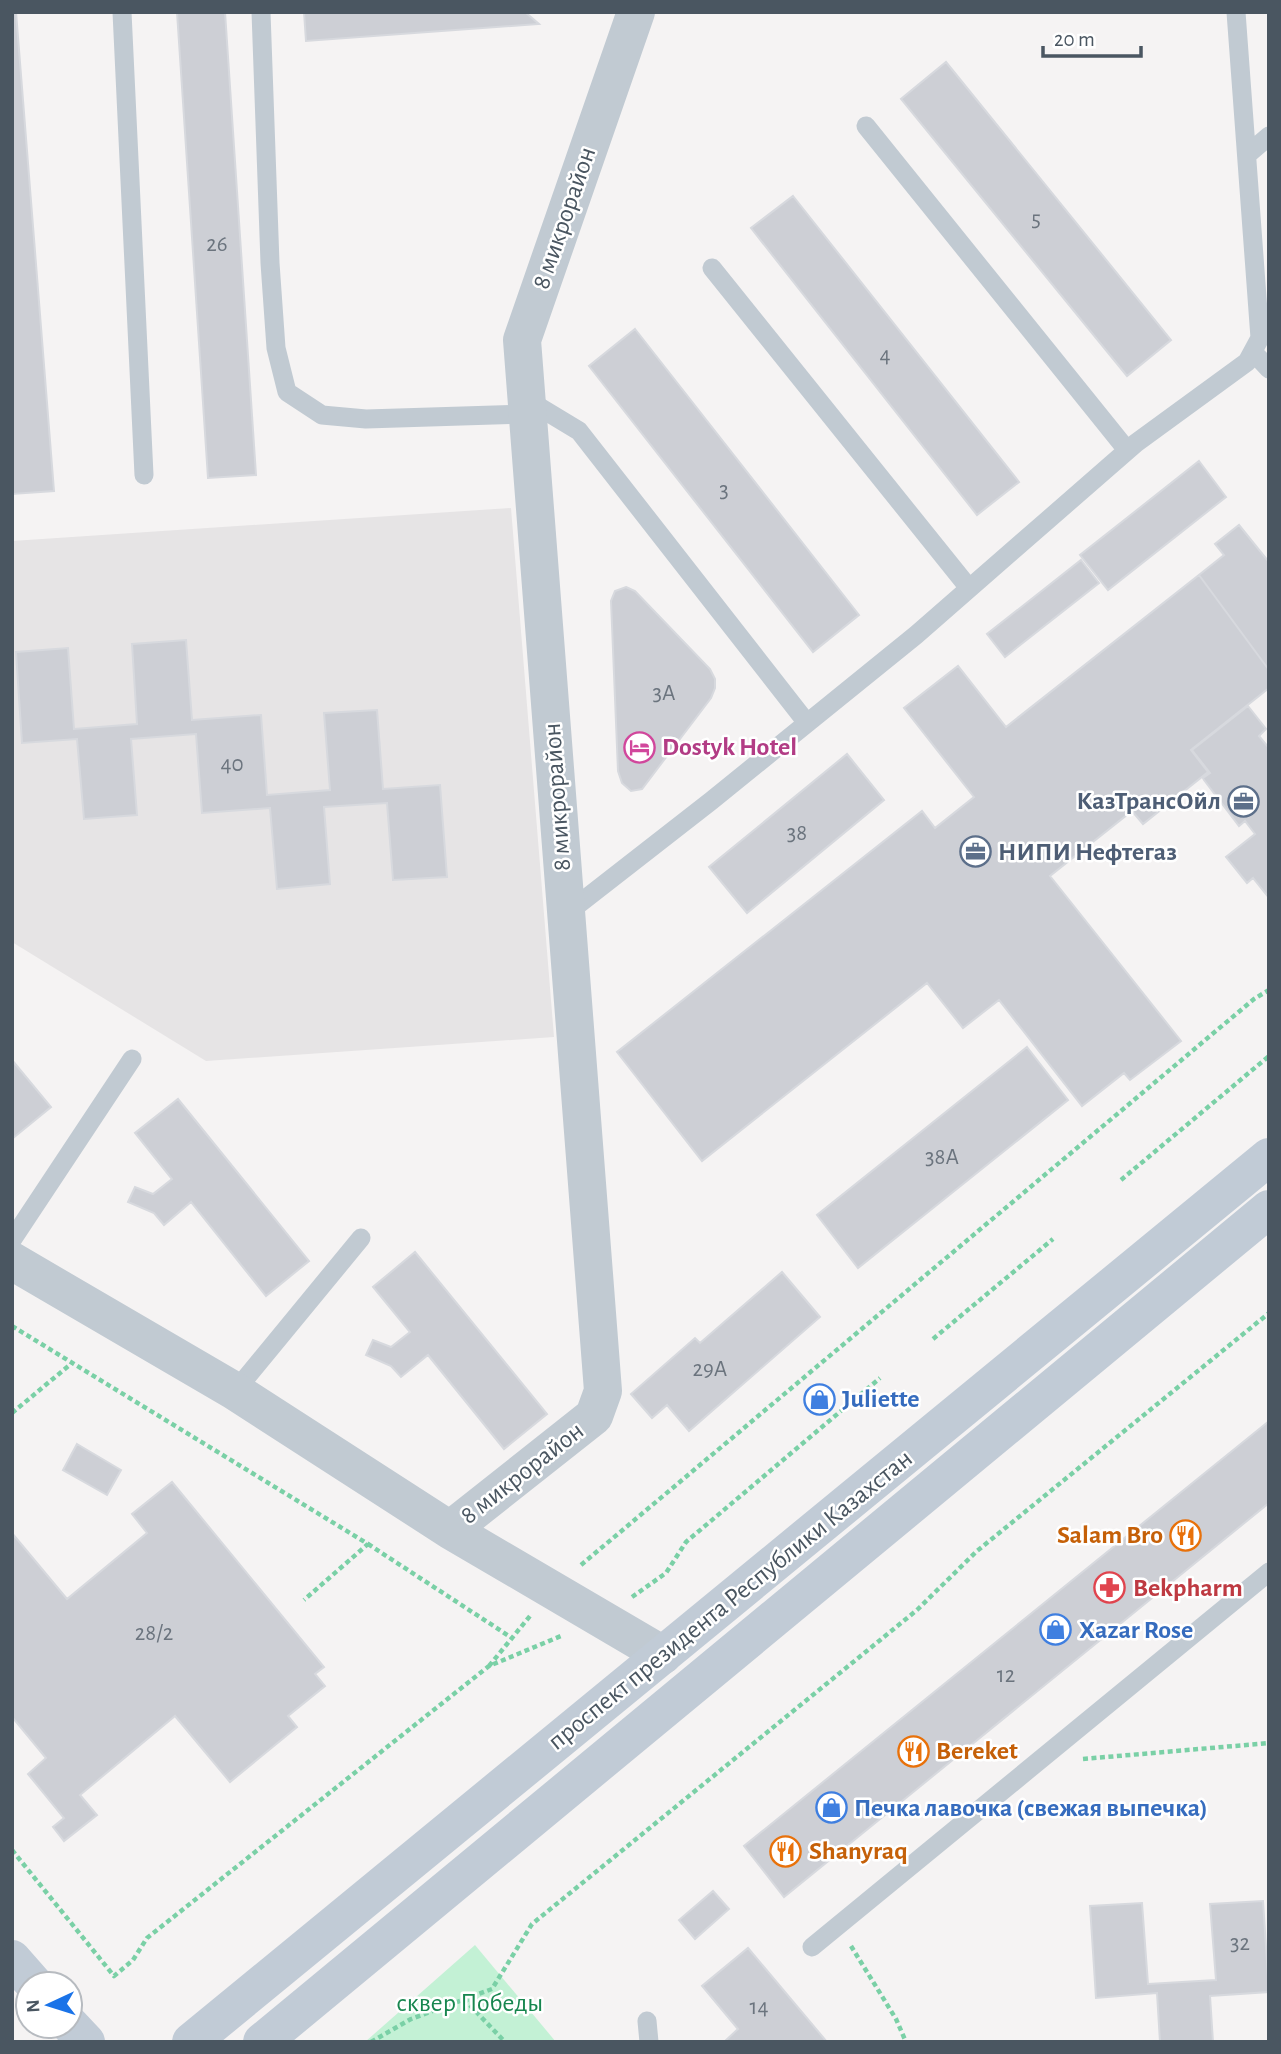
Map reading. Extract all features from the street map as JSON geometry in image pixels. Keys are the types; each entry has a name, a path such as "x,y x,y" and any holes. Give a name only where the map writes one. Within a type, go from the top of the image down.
{"main road":[{"name":"проспект президента Республики Казахстан","path":"191,2042 1269,1157"},
{"name":"проспект президента Республики Казахстан","path":"262,2042 1269,1209"}],"street":[{"name":"8 микрорайон","path":"450,1530 594,1416 603,1391 522,340 636,12"},
{"path":"12,1261 233,1390 450,1530 663,1655"}],"lane":[{"path":"122,12 144,475"},
{"path":"261,12 270,263 276,348 287,392 322,415 366,419 527,407 579,431 807,723"},
{"path":"566,914 916,635 1127,450 1247,362 1260,338 1236,12"},
{"path":"866,126 1127,450"},
{"path":"1248,154 1269,135"},
{"path":"712,268 969,588"},
{"path":"1253,352 1269,369"},
{"path":"12,1240 132,1059"},
{"path":"233,1390 236,1391 361,1238"},
{"path":"812,1947 1269,1572"},
{"path":"647,2021 649,2042"}],"path":[{"path":"12,1850 114,1976 133,1960 148,1938 489,1667 552,1590 1254,999 1269,990"},
{"path":"1121,1180 1269,1056"},
{"path":"933,1339 1053,1239"},
{"path":"371,2042 411,2019 492,1989 532,1924 917,1610 977,1551 1269,1313"},
{"path":"12,1326 368,1544 512,1639"},
{"path":"12,1413 72,1363"},
{"path":"489,1667 602,1619 666,1573 686,1542 880,1378"},
{"path":"304,1600 368,1544"},
{"path":"1033,1764 1269,1743"},
{"path":"838,1925 897,2019 906,2042"},
{"path":"464,1999 505,2042"}],"shaded area":[{"path":"511,508 554,1037 206,1061 12,942 12,541"}],"green space":[{"name":"сквер Победы","path":"475,1945 556,2042 365,2042"}],"building":[{"path":"12,12 16,12 54,491 12,494"},
{"path":"177,12 225,12 256,475 208,478"},
{"path":"304,12 525,12 539,24 306,41"},
{"path":"946,62 1171,340 1127,376 901,99"},
{"path":"793,196 1019,482 977,515 751,228"},
{"path":"635,329 859,615 813,652 589,366"},
{"path":"1199,461 1226,497 1108,590 1080,555"},
{"path":"1239,525 1269,562 1269,670 1199,575 1224,555 1215,544"},
{"path":"1081,560 1099,583 1005,657 987,634"},
{"name":"НИПИ Нефтегаз","path":"1199,575 1269,670 1269,688 1191,750 1208,772 1143,824 1132,811 1050,876 1181,1041 1130,1080 1124,1073 1082,1106 999,1000 963,1028 927,983 702,1161 617,1052 922,811 935,828 974,797 904,708 958,666 1006,727"},
{"path":"626,587 635,591 710,669 715,679 711,698 642,789 631,791 622,783 618,771 611,601 615,591"},
{"path":"186,640 192,720 261,715 267,795 330,790 324,713 377,710 383,789 440,785 447,877 393,880 387,803 324,807 330,884 277,889 270,808 202,813 196,734 131,739 137,815 84,819 77,739 22,743 16,652 68,648 74,729 137,724 132,644"},
{"name":"КазТрансОйл","path":"1248,706 1266,729 1259,736 1269,748 1269,898 1253,878 1247,883 1226,857 1255,834 1245,821 1239,826 1204,780 1210,773 1192,750"},
{"path":"847,754 884,800 747,913 709,867"},
{"path":"1027,1047 1068,1100 858,1268 817,1215"},
{"path":"12,1060 51,1107 12,1139"},
{"path":"178,1099 309,1261 266,1296 191,1202 164,1225 154,1213 128,1202 135,1187 153,1194 172,1179 135,1133"},
{"path":"415,1252 547,1414 504,1449 428,1355 401,1377 391,1366 366,1355 373,1340 391,1347 410,1332 373,1287"},
{"path":"782,1272 820,1317 689,1431 667,1405 652,1418 631,1394 695,1338 700,1343"},
{"path":"1269,1421 1269,1503 784,1897 744,1846"},
{"path":"77,1444 121,1470 107,1495 63,1470"},
{"path":"172,1482 324,1667 315,1674 325,1686 288,1716 297,1727 230,1782 175,1716 80,1795 97,1815 64,1841 53,1827 64,1818 28,1774 46,1758 12,1717 12,1533 67,1599 147,1533 132,1514"},
{"path":"713,1891 729,1909 695,1939 679,1920"},
{"path":"1263,1901 1269,1992 1210,1996 1213,2042 1160,2042 1157,1993 1096,1998 1090,1906 1142,1903 1148,1984 1216,1980 1210,1904"},
{"path":"748,1948 827,2042 724,2042 738,2029 702,1986"}],"place":[{"name":"Dostyk Hotel","path":"639,747"},
{"name":"КазТрансОйл","path":"1244,801"},
{"name":"НИПИ Нефтегаз","path":"975,852"},
{"name":"Juliette","path":"819,1399"},
{"name":"Salam Bro","path":"1186,1535"},
{"name":"Bekpharm","path":"1110,1588"},
{"name":"Xazar Rose","path":"1056,1630"},
{"name":"Bereket","path":"913,1751"},
{"name":"Печка лавочка (свежая выпечка)","path":"831,1808"},
{"name":"Shanyraq","path":"786,1851"}]}
